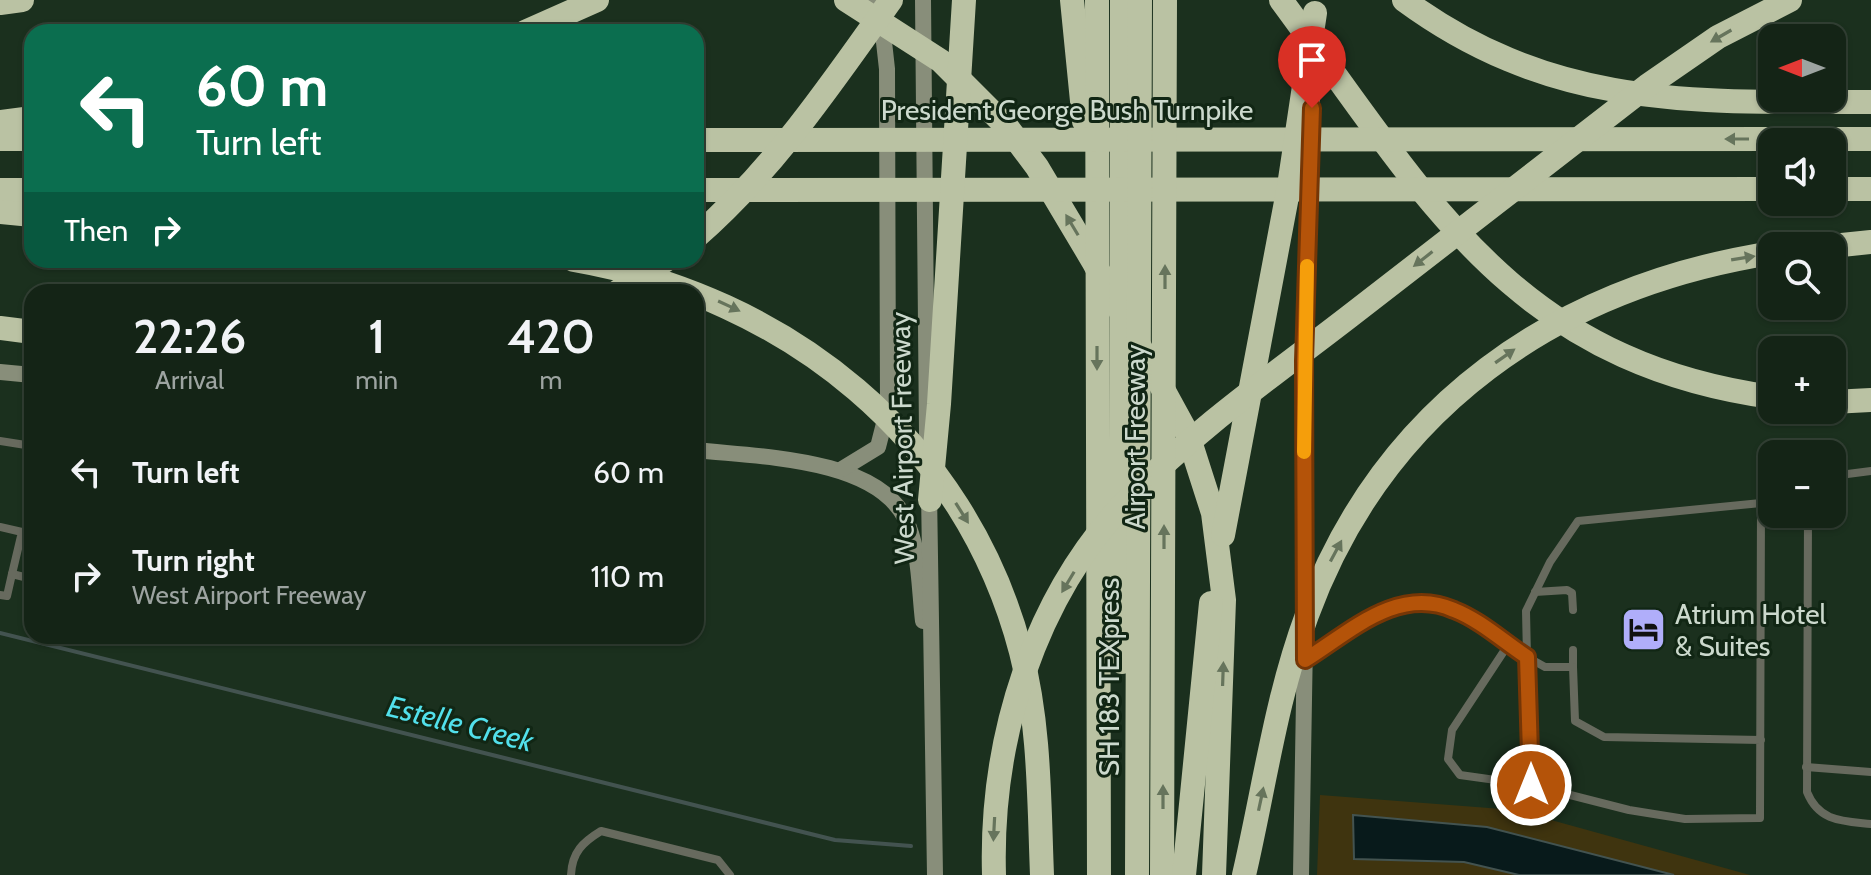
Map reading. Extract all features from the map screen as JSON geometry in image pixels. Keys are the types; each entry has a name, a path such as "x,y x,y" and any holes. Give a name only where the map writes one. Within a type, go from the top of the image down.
{"highway":[{"path":"0,3 22,0"},
{"path":"543,24 597,0"},
{"path":"846,0 941,61 1007,127 1037,167 1093,261 1188,435 1213,513 1224,600 1214,875"},
{"path":"704,230 736,202 780,153 891,0"},
{"path":"930,500 939,404 964,0"},
{"path":"1072,0 1097,217"},
{"name":"Airport Freeway","path":"1097,0 1099,875"},
{"name":"SH 183 TEXpress","path":"1122,0 1123,875"},
{"name":"SH 183 TEXpress","path":"1137,875 1140,0"},
{"name":"Airport Freeway","path":"1162,875 1165,0"},
{"path":"1281,0 1434,206 1472,251 1519,294 1590,340 1628,358 1711,386 1758,394"},
{"path":"1404,0 1466,42 1510,62 1561,80 1623,94 1687,101 1871,102"},
{"path":"994,875 993,837 1003,749 1032,652 1076,568 1128,499 1216,421 1670,69 1718,37 1790,0"},
{"path":"1184,875 1212,595 1289,186 1315,7"},
{"path":"0,122 24,119"},
{"path":"0,139 24,139"},
{"name":"President George Bush Turnpike","path":"704,140 1871,139"},
{"path":"704,190 1758,189"},
{"path":"1846,189 1871,189"},
{"path":"0,190 24,190"},
{"path":"0,212 24,214"},
{"path":"1846,245 1871,242"},
{"path":"1244,875 1289,673 1307,615 1346,533 1396,459 1426,424 1476,377 1566,317 1656,279 1758,256"},
{"path":"613,268 672,284"},
{"path":"629,284 654,268"},
{"path":"704,295 778,332 869,400 930,466 978,539 1004,598 1021,650 1033,712 1042,874"},
{"path":"0,328 24,331"},
{"path":"1846,401 1871,400"}],"main road":[{"path":"842,469 878,447 888,408 887,69 884,42 872,0"},
{"name":"West Airport Freeway","path":"923,0 935,875"},
{"path":"1301,875 1305,660 1304,361 1315,7"},
{"path":"0,372 24,374"},
{"path":"704,451 842,469 887,496 906,520 915,552 934,706"}],"lane":[{"path":"0,441 24,445"},
{"path":"1846,474 1871,471"},
{"path":"1508,645 1452,730 1448,759 1460,775 1531,785 1629,810 1671,817 1760,818 1761,503 1578,521 1550,562 1526,611 1531,785"},
{"path":"0,527 22,532 7,596 0,595"},
{"path":"1808,528 1807,792 1812,807 1826,818 1871,824"},
{"path":"12,574 24,577"},
{"path":"1535,592 1567,590 1572,593 1573,610"},
{"path":"1305,660 1391,606 1415,602 1436,603 1457,611 1545,667 1573,667"},
{"path":"1573,650 1575,721 1604,737 1761,740"},
{"path":"1806,767 1871,772"},
{"path":"571,875 571,861 582,843 601,831 718,860 730,875"}],"shaded area":[{"path":"1320,795 1515,810 1750,875 1317,875"},
{"path":"1353,815 1487,827 1674,875 1519,875 1464,862 1354,859"}],"waterway":[{"name":"Estelle Creek","path":"0,633 24,639"},
{"name":"Estelle Creek","path":"44,644 835,840 911,846"}],"slow traffic":[{"path":"1304,452 1307,266"}],"place":[{"name":"Atrium Hotel & Suites","path":"1644,630"}],"route":[{"path":"1312,108 1304,361 1305,660 1391,606 1436,603 1457,611 1527,657 1531,785"}]}
